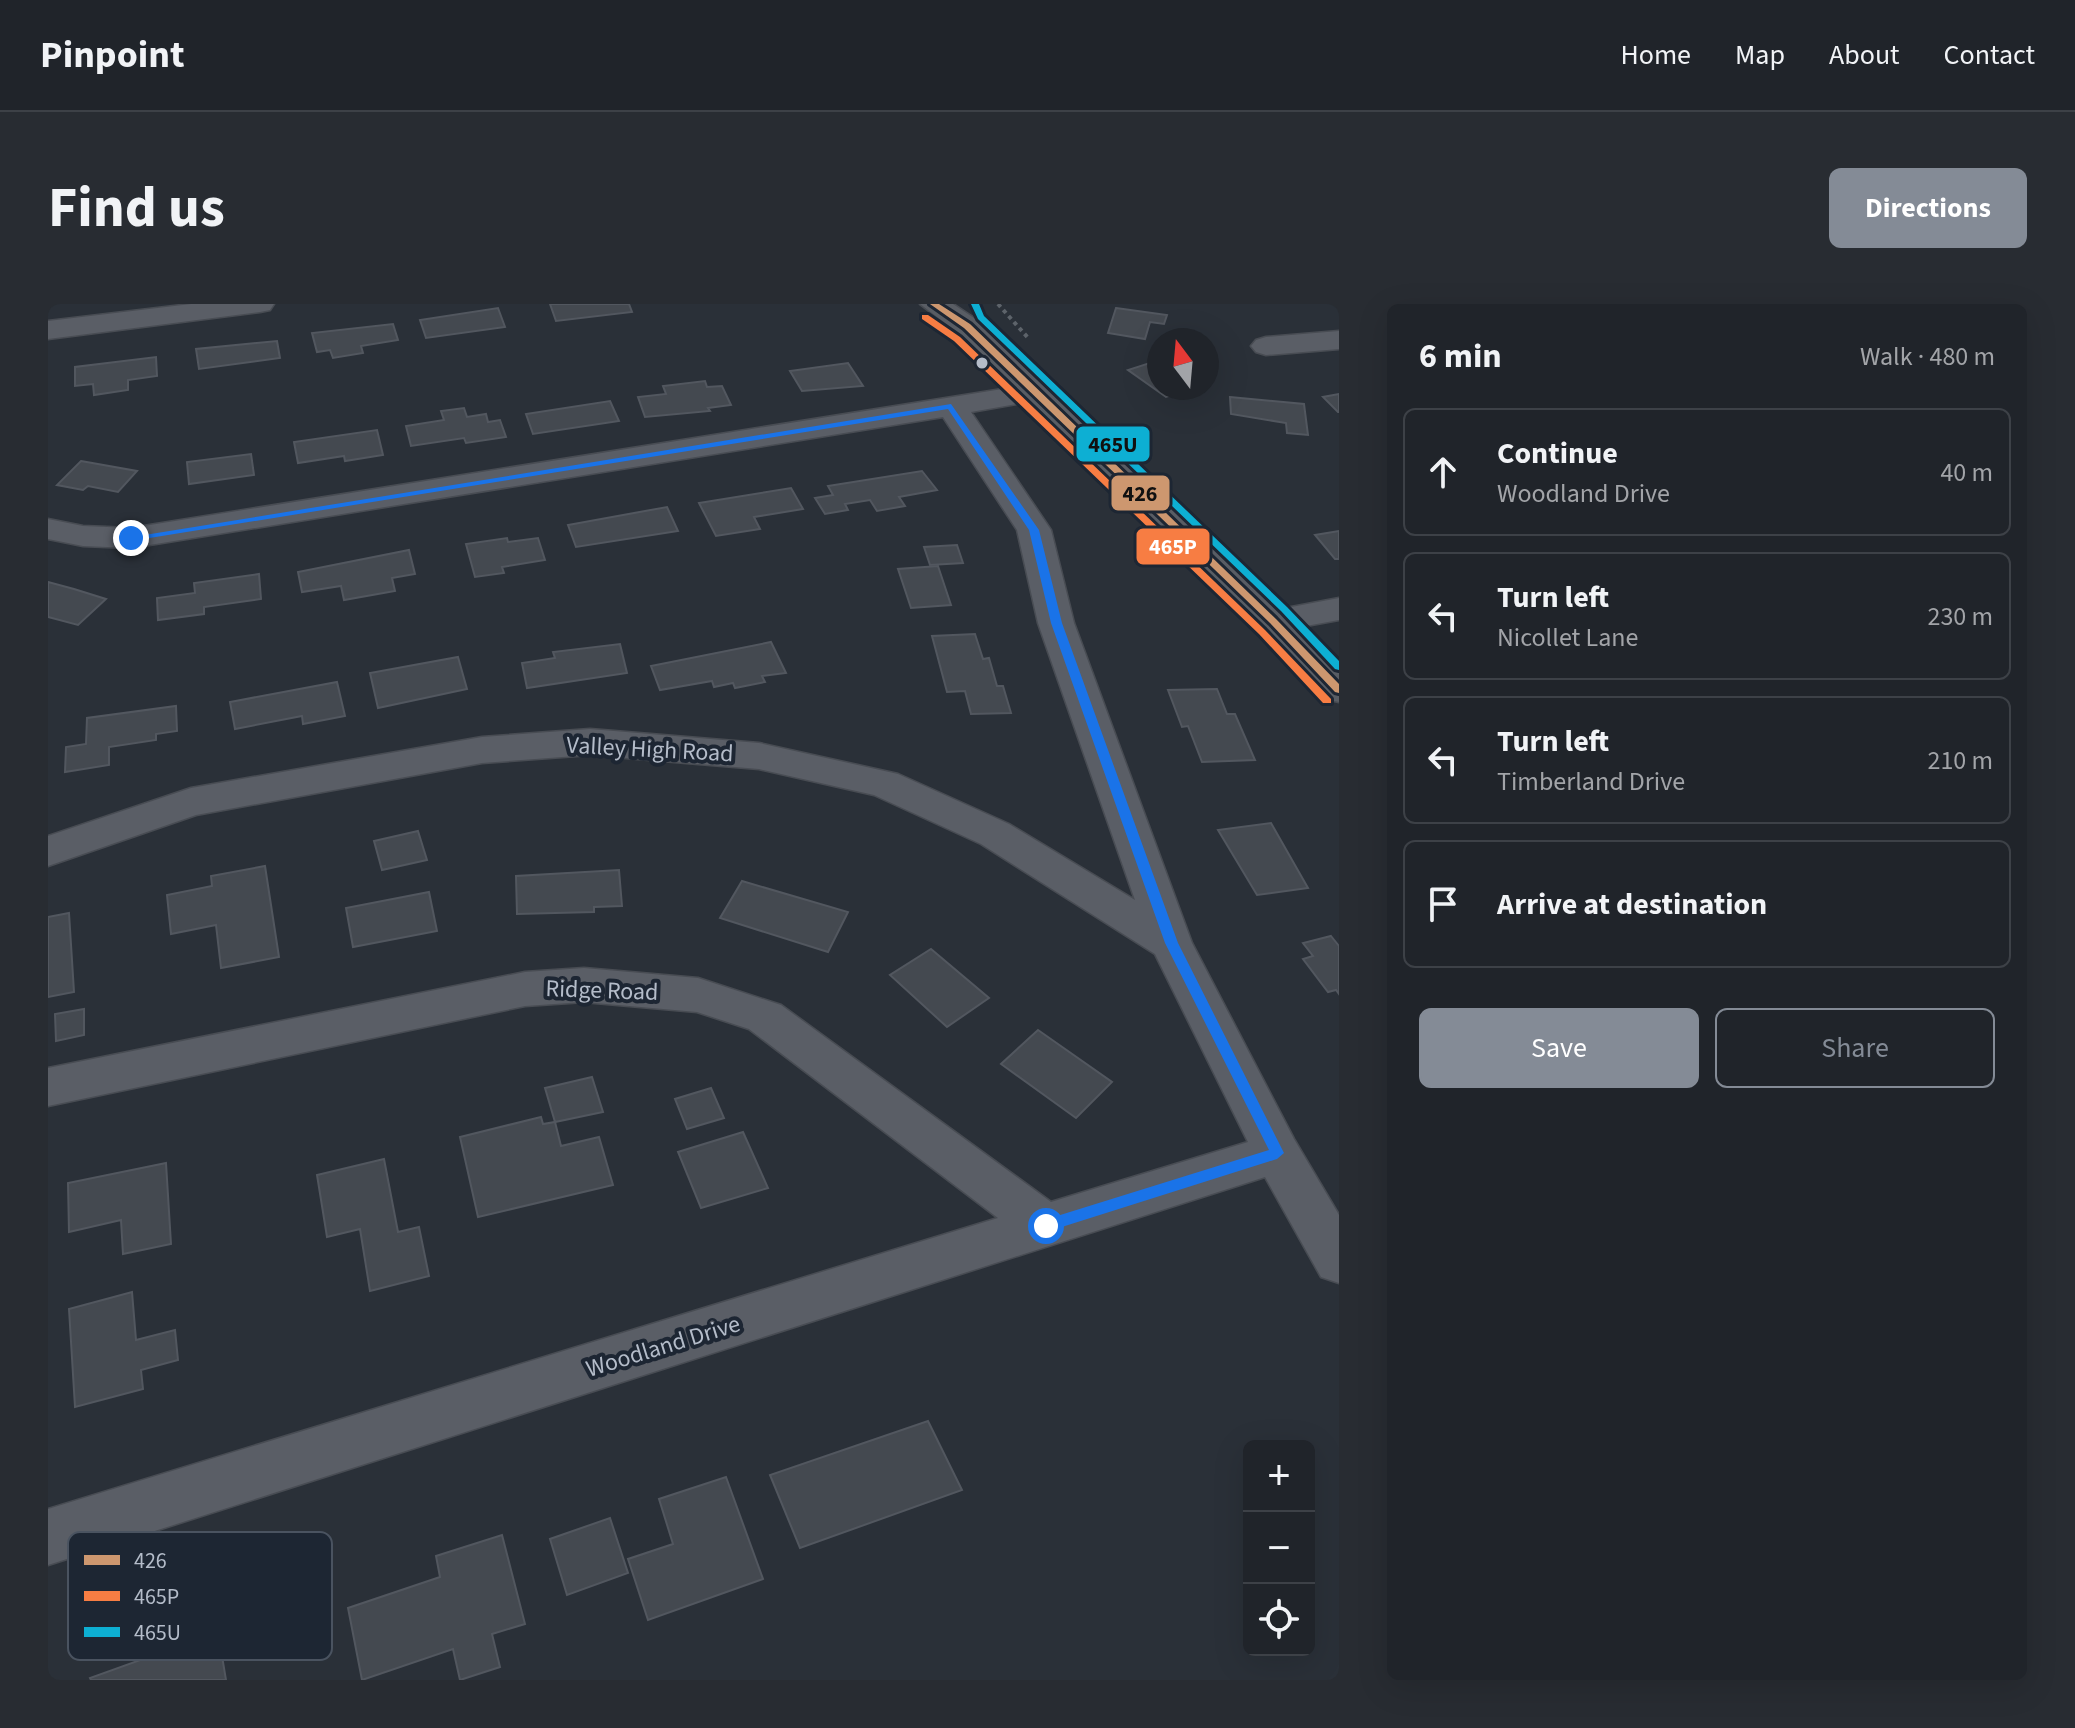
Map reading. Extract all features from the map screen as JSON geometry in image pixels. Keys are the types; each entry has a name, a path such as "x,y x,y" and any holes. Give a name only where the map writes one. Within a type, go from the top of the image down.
{"main road":[{"path":"934,304 963,315 1034,393 1273,621 1339,690"}],"street":[{"path":"48,330 260,304"},
{"path":"1266,346 1339,340"},
{"path":"48,529 83,536 131,538 1034,393"},
{"path":"951,406 1034,530 1056,623 1171,943 1277,1153 1339,1261"},
{"path":"1273,621 1339,609"},
{"name":"Valley High Road","path":"48,851 191,802 482,750 590,742 759,756 884,784 995,834 1171,943"},
{"name":"Ridge Road","path":"48,1087 525,989 584,985 698,995 765,1017 1046,1226"},
{"name":"Woodland Drive","path":"48,1537 1277,1153"}],"building":[{"path":"550,304 629,304 632,312 556,321"},
{"path":"498,308 505,327 426,338 420,320"},
{"path":"1116,308 1167,315 1164,324 1150,322 1145,339 1108,333"},
{"path":"393,324 398,340 361,346 363,353 333,358 330,350 317,352 312,333"},
{"path":"277,341 280,358 199,369 196,349"},
{"path":"156,357 157,376 128,380 128,390 94,395 93,384 75,386 75,367"},
{"path":"848,363 863,386 802,391 790,371"},
{"path":"1147,364 1147,384 1128,370"},
{"path":"705,381 707,387 722,386 731,405 708,408 710,411 645,417 638,397 666,394 663,386"},
{"path":"1339,394 1339,412 1338,412 1323,397"},
{"path":"1230,397 1304,404 1308,435 1287,433 1286,423 1231,414"},
{"path":"610,401 619,421 533,434 526,414"},
{"path":"464,408 467,417 486,414 488,422 500,420 506,437 466,443 464,438 411,446 406,426 444,420 441,411"},
{"path":"377,430 383,455 345,461 344,456 298,463 294,442"},
{"path":"251,454 254,475 189,484 187,462"},
{"path":"81,461 137,471 118,492 88,486 83,490 57,485"},
{"path":"922,471 937,490 899,497 905,506 877,511 870,500 845,504 848,510 825,514 815,498 833,495 828,486"},
{"path":"791,488 803,509 754,517 760,529 716,536 699,503"},
{"path":"667,507 678,531 576,547 568,525"},
{"path":"1339,531 1339,559 1335,559 1315,535"},
{"path":"507,538 508,542 538,538 545,560 502,567 504,573 475,577 466,544"},
{"path":"957,545 963,563 930,565 924,547"},
{"path":"409,550 415,574 392,578 395,591 344,600 341,586 302,592 298,572"},
{"path":"938,566 951,605 911,608 898,569"},
{"path":"259,574 261,599 204,607 204,614 158,620 157,598 195,593 194,583"},
{"path":"48,582 106,599 78,625 48,617"},
{"path":"975,634 983,659 989,658 997,686 1003,686 1011,713 971,714 965,691 947,692 932,636"},
{"path":"771,642 786,673 762,676 765,682 735,688 733,683 714,687 712,681 660,690 651,666"},
{"path":"620,644 627,673 527,688 522,663 555,658 553,652"},
{"path":"458,657 467,689 378,708 370,673"},
{"path":"337,682 345,716 303,724 302,716 235,729 230,702"},
{"path":"1217,689 1227,714 1235,714 1255,760 1202,762 1188,726 1182,727 1168,690"},
{"path":"176,706 177,731 156,734 156,740 109,747 109,765 65,772 66,747 86,744 87,718"},
{"path":"1271,823 1308,888 1257,895 1218,830"},
{"path":"418,831 427,860 382,870 374,841"},
{"path":"265,866 279,957 221,968 216,925 171,934 167,895 212,886 211,876"},
{"path":"619,870 622,906 594,907 594,912 517,914 516,876"},
{"path":"742,881 848,912 828,952 720,918"},
{"path":"429,892 437,931 353,947 346,908"},
{"path":"69,913 74,992 48,997 48,917"},
{"path":"1331,936 1339,946 1339,994 1336,990 1328,992 1303,959 1313,956 1303,943"},
{"path":"931,949 989,998 947,1027 890,975"},
{"path":"84,1009 84,1035 56,1041 55,1014"},
{"path":"1038,1030 1112,1082 1076,1118 1001,1064"},
{"path":"592,1077 603,1112 555,1122 545,1088"},
{"path":"711,1088 724,1118 687,1129 675,1099"},
{"path":"541,1117 543,1124 555,1122 561,1146 599,1137 613,1185 478,1217 460,1137"},
{"path":"743,1132 768,1188 701,1208 678,1152"},
{"path":"384,1159 398,1232 419,1227 429,1276 370,1291 360,1229 327,1237 317,1175"},
{"path":"166,1163 171,1244 123,1254 121,1220 69,1232 68,1183"},
{"path":"132,1292 136,1340 175,1330 178,1360 141,1370 143,1389 75,1407 69,1309"},
{"path":"928,1421 962,1490 800,1548 770,1475"},
{"path":"726,1477 763,1579 648,1620 628,1559 673,1544 659,1499"},
{"path":"610,1518 628,1573 567,1595 550,1539"},
{"path":"502,1535 525,1624 492,1634 500,1667 460,1680 453,1649 362,1680 348,1608 440,1577 436,1556"},
{"path":"140,1660 223,1660 226,1680 91,1680"}],"transit line":[{"name":"426","path":"934,304 967,326 1273,621 1339,690"},
{"name":"465U","path":"975,304 981,317 1284,609 1339,667"},
{"name":"465P","path":"925,317 957,339 1262,632 1327,701"}],"route":[{"path":"131,538 951,406 1034,530 1056,623 1171,943 1277,1153 1046,1226"}]}
